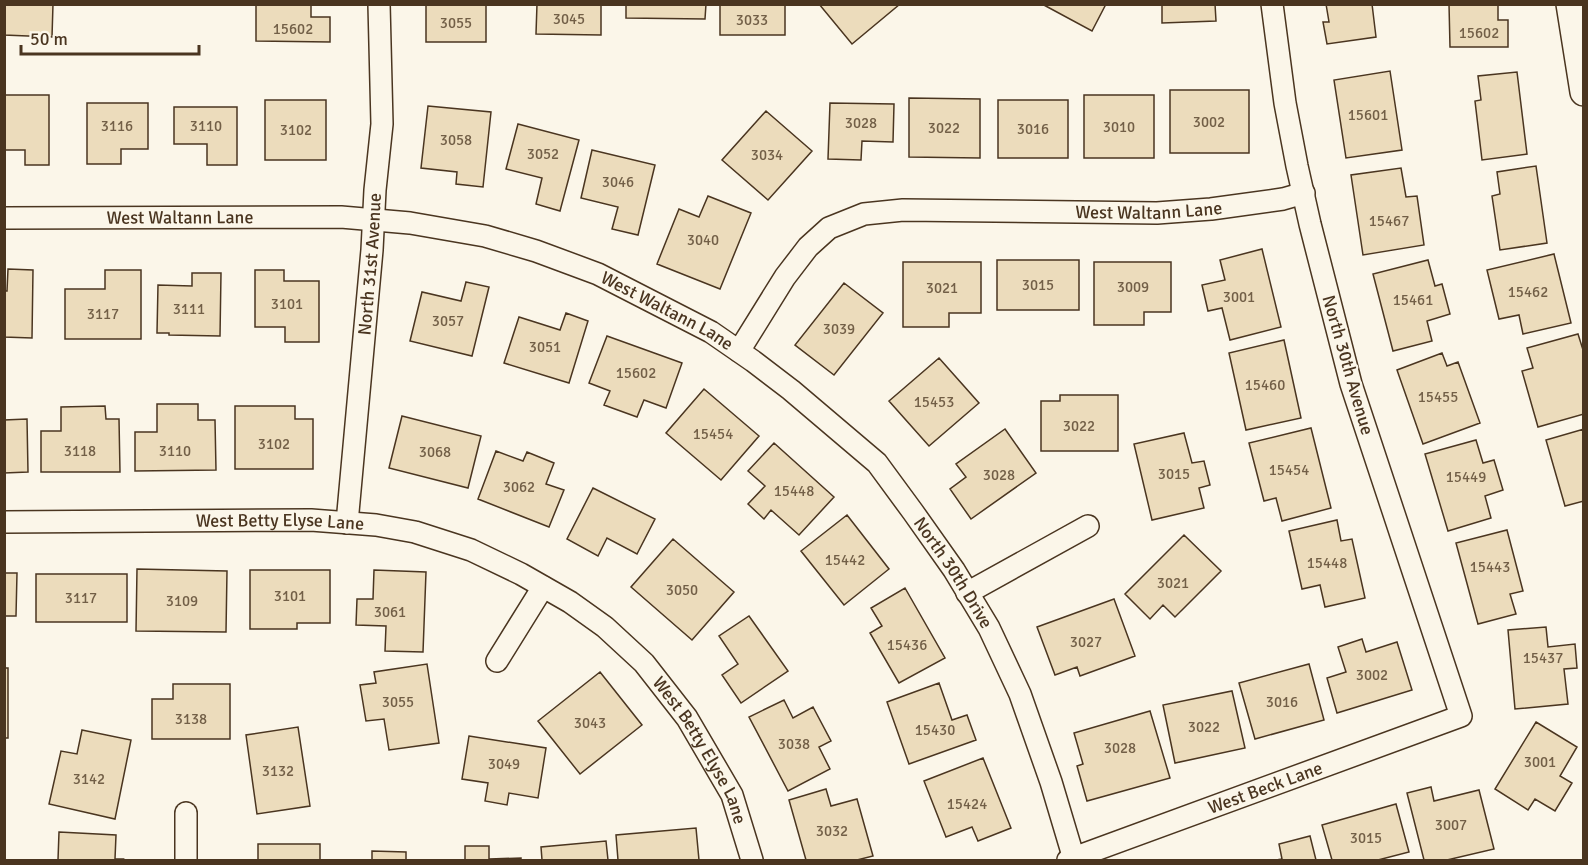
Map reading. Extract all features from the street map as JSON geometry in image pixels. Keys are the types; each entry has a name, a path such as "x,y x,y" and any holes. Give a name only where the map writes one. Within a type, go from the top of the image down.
{"street":[{"name":"North 31st Avenue","path":"346,523 382,124 379,4"},
{"name":"North 30th Avenue","path":"1272,4 1285,103 1304,193 1351,384 1461,716"},
{"path":"1570,4 1584,92"},
{"name":"West Waltann Lane","path":"4,218 341,217 410,223 484,236 536,250 598,274 711,332 739,351 785,277 808,247 829,228 864,214 903,210 1157,213 1221,208 1283,199 1304,193"},
{"name":"North 30th Drive","path":"739,351 791,390 877,463 954,570 988,628 1020,694 1051,782 1071,860"},
{"name":"West Betty Elyse Lane","path":"4,522 311,520 376,525 415,532 471,550 521,574 570,602 605,627 644,663 687,718 732,795 752,861"},
{"path":"967,593 1088,526"},
{"path":"497,661 543,587"},
{"name":"West Beck Lane","path":"1071,860 1461,716"},
{"path":"186,813 186,861"}],"building":[{"path":"4,4 53,4 52,37 4,35"},
{"path":"256,4 311,4 311,17 330,17 330,42 256,41"},
{"path":"426,4 486,4 486,42 426,42"},
{"path":"537,4 601,4 601,35 536,34"},
{"path":"626,4 706,4 705,19 626,18"},
{"path":"720,4 785,4 785,35 720,35"},
{"path":"819,4 900,4 852,44"},
{"path":"1042,4 1106,4 1092,31"},
{"path":"1162,4 1215,4 1216,21 1162,23"},
{"path":"1326,4 1372,4 1376,37 1327,44 1323,22 1329,22"},
{"path":"1449,4 1498,4 1498,20 1508,20 1508,47 1450,47"},
{"path":"1390,71 1402,150 1346,158 1334,80"},
{"path":"1517,72 1527,154 1482,160 1475,101 1481,100 1478,76"},
{"path":"1170,90 1249,90 1249,153 1170,153"},
{"path":"4,95 49,95 49,165 25,165 25,150 4,150"},
{"path":"1084,95 1154,95 1154,158 1084,158"},
{"path":"909,98 980,99 980,158 909,157"},
{"path":"265,100 326,100 326,160 265,160"},
{"path":"998,100 1068,100 1068,158 998,158"},
{"path":"87,103 148,103 148,149 121,149 121,164 87,164"},
{"path":"830,103 894,104 893,142 862,141 861,160 828,159"},
{"path":"428,106 491,112 483,187 456,184 457,172 421,168"},
{"path":"174,107 237,107 237,165 207,165 207,144 174,144"},
{"path":"766,111 812,151 768,200 722,160"},
{"path":"518,124 579,140 560,211 536,204 542,178 506,169"},
{"path":"592,150 655,165 638,235 612,229 618,207 581,198"},
{"path":"1536,166 1547,243 1500,250 1492,196 1500,194 1497,172"},
{"path":"1401,168 1406,197 1417,196 1424,245 1363,255 1351,175"},
{"path":"708,196 751,213 720,289 657,264 679,209 699,217"},
{"path":"1262,249 1281,327 1230,340 1222,308 1208,311 1202,285 1225,280 1220,260"},
{"path":"1554,254 1571,323 1523,334 1519,315 1499,319 1487,270"},
{"path":"997,260 1079,260 1079,310 997,310"},
{"path":"1428,260 1435,286 1442,284 1450,314 1427,321 1432,341 1393,351 1373,274"},
{"path":"903,262 981,262 981,313 949,313 949,327 903,327"},
{"path":"1094,262 1171,262 1171,312 1144,312 1144,325 1094,325"},
{"path":"8,269 33,270 32,338 4,337 4,291 7,291"},
{"path":"105,270 141,270 141,339 65,339 65,289 105,289"},
{"path":"255,270 284,270 284,281 319,281 319,342 285,342 285,327 255,327"},
{"path":"192,273 221,273 220,336 157,333 158,285 192,286"},
{"path":"466,282 489,287 472,356 410,341 422,292 461,301"},
{"path":"844,283 883,313 834,375 795,345"},
{"path":"566,313 588,321 569,383 504,363 519,317 560,330"},
{"path":"1578,334 1584,353 1584,414 1538,427 1522,371 1533,368 1527,348"},
{"path":"607,336 682,363 666,408 644,400 637,417 604,405 610,391 589,383"},
{"path":"1284,340 1301,418 1246,430 1229,353"},
{"path":"1442,353 1447,366 1458,362 1480,423 1423,444 1397,370"},
{"path":"939,358 979,403 929,446 889,401"},
{"path":"704,389 759,436 721,480 666,433"},
{"path":"1060,395 1118,395 1118,451 1041,451 1041,401 1060,401"},
{"path":"157,404 198,404 198,420 215,420 216,470 135,471 135,432 157,432"},
{"path":"105,406 106,419 119,419 120,472 41,472 41,431 61,431 61,407"},
{"path":"235,406 295,406 295,419 313,419 313,469 235,469"},
{"path":"402,416 481,436 468,488 389,468"},
{"path":"27,419 28,472 4,473 4,420"},
{"path":"1311,428 1331,508 1282,521 1276,498 1264,501 1249,443"},
{"path":"1005,429 1036,473 971,519 950,489 966,477 956,464"},
{"path":"1584,429 1584,501 1565,506 1546,440"},
{"path":"1184,433 1192,463 1204,461 1210,485 1199,488 1204,508 1152,520 1134,444"},
{"path":"1476,440 1483,463 1494,460 1503,490 1485,496 1491,518 1448,531 1425,454"},
{"path":"774,443 834,497 799,535 771,510 764,519 748,504 765,486 748,471"},
{"path":"496,451 523,461 527,452 554,463 546,484 564,490 549,527 478,499"},
{"path":"593,488 655,519 637,554 607,538 598,556 567,539"},
{"path":"847,515 889,569 844,605 801,551"},
{"path":"1337,520 1341,541 1352,539 1365,598 1325,607 1320,585 1302,589 1289,531"},
{"path":"1507,530 1523,591 1510,594 1516,614 1478,624 1456,543"},
{"path":"1184,535 1221,571 1175,617 1163,605 1150,619 1125,594"},
{"path":"673,539 734,592 692,640 631,587"},
{"path":"137,569 227,571 226,632 136,631"},
{"path":"250,570 330,570 330,623 297,623 297,629 250,629"},
{"path":"374,570 426,572 423,652 385,651 386,626 356,625 357,599 373,599"},
{"path":"4,573 17,573 16,616 4,616"},
{"path":"36,574 127,574 127,622 36,622"},
{"path":"905,588 945,658 899,683 870,633 882,626 871,608"},
{"path":"1114,599 1135,656 1080,676 1077,667 1055,675 1037,627"},
{"path":"749,616 788,671 741,703 722,675 738,664 719,636"},
{"path":"1546,627 1548,647 1575,644 1577,668 1564,669 1568,704 1515,709 1508,630"},
{"path":"1362,639 1366,652 1397,642 1412,690 1337,713 1327,678 1346,672 1338,647"},
{"path":"427,664 439,743 389,750 384,719 366,721 360,685 376,683 374,672"},
{"path":"1309,664 1324,720 1255,739 1239,683"},
{"path":"4,668 8,668 8,738 4,738"},
{"path":"600,672 642,725 580,774 538,721"},
{"path":"939,683 952,720 967,715 976,740 909,764 887,702"},
{"path":"173,684 230,684 230,739 152,739 152,699 173,699"},
{"path":"1232,691 1245,748 1175,763 1163,705"},
{"path":"784,700 793,718 813,707 831,741 819,747 830,769 788,791 749,717"},
{"path":"1150,711 1170,778 1087,801 1077,766 1083,764 1074,733"},
{"path":"1536,722 1577,747 1560,776 1572,783 1555,811 1535,799 1528,810 1495,789"},
{"path":"298,727 310,806 257,814 246,735"},
{"path":"82,730 131,740 115,819 49,804 61,751 77,754"},
{"path":"469,736 546,748 538,798 509,793 507,805 485,801 488,783 462,779"},
{"path":"983,758 1011,828 978,841 972,827 946,837 924,781"},
{"path":"1431,787 1434,801 1479,790 1494,849 1447,860 1424,860 1407,793"},
{"path":"826,789 831,806 857,799 873,856 857,860 806,860 789,800"},
{"path":"1396,804 1409,852 1378,860 1332,860 1322,825"},
{"path":"696,828 699,860 618,860 616,835"},
{"path":"59,832 116,835 115,859 123,859 58,860"},
{"path":"1310,836 1316,860 1276,860 1282,859 1279,844"},
{"path":"606,841 608,860 542,860 541,847"},
{"path":"258,844 320,844 320,860 258,860"},
{"path":"465,846 489,846 489,859 521,858 521,860 465,860"},
{"path":"372,851 406,852 406,860 372,860"}]}
